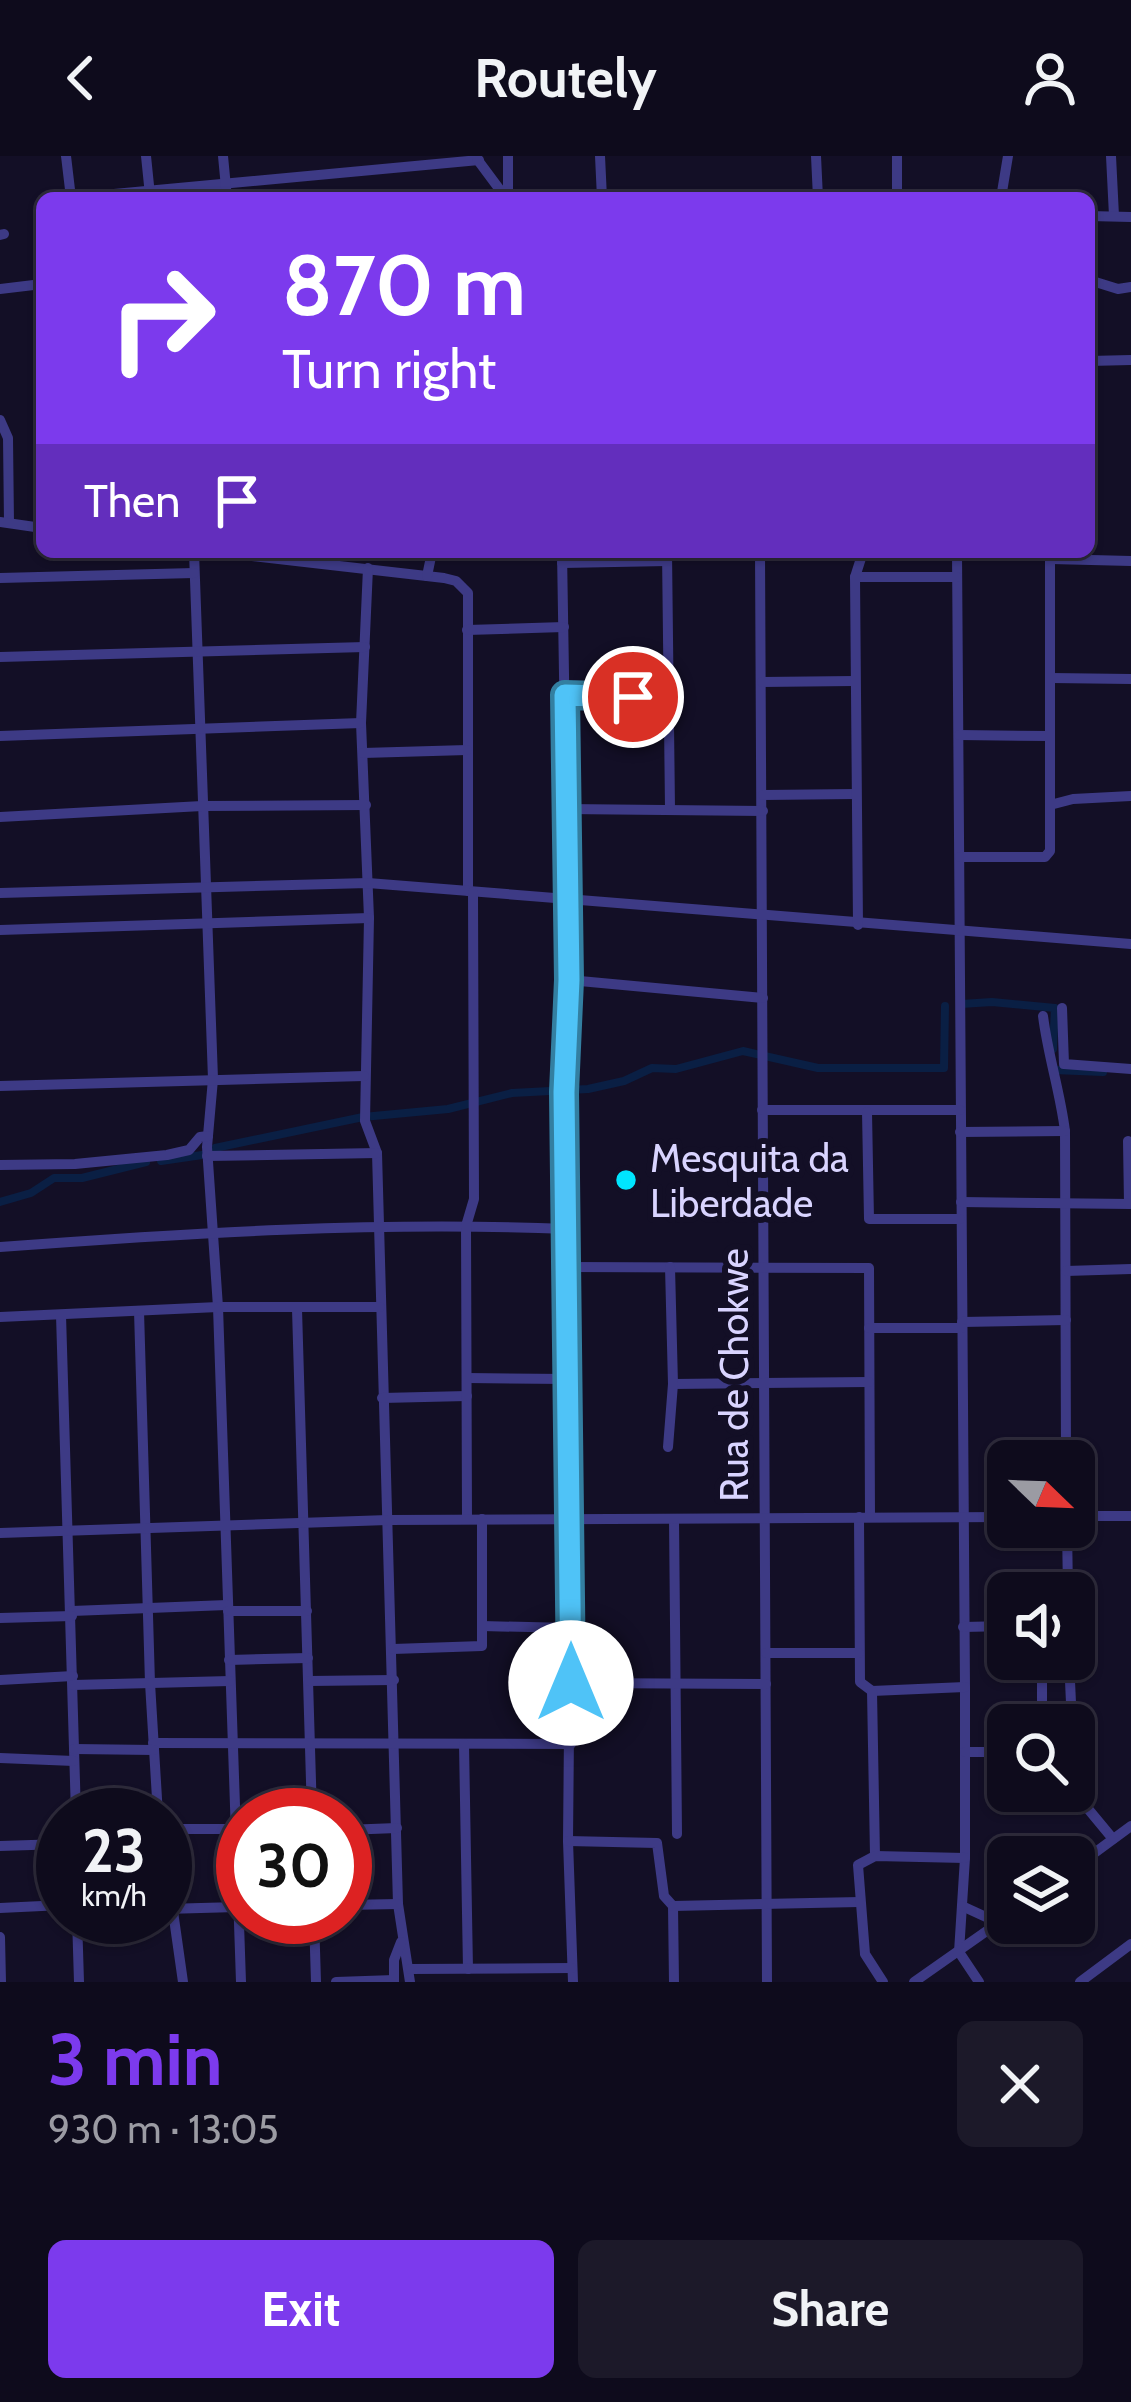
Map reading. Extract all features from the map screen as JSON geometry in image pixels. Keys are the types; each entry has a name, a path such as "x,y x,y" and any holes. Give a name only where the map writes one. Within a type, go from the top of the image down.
{"street":[{"path":"66,156 69,192"},
{"path":"146,156 150,192"},
{"path":"224,156 226,192"},
{"path":"507,192 508,156"},
{"path":"601,156 602,192"},
{"path":"816,156 818,192"},
{"path":"896,156 897,192"},
{"path":"1001,192 1008,156"},
{"path":"1112,156 1114,216"},
{"path":"162,192 477,158 502,192"},
{"path":"1095,216 1131,217"},
{"path":"1095,282 1118,289 1131,287"},
{"path":"0,289 36,285"},
{"path":"1095,362 1131,360"},
{"path":"0,420 8,438 4,523 36,527"},
{"path":"194,558 213,1079 207,1156 218,1307 235,1788"},
{"path":"343,558 368,568 461,584 468,593 474,1199 466,1226 466,1519"},
{"path":"427,576 431,558"},
{"path":"562,558 569,980 564,1089 571,1518 568,1840 573,1982"},
{"path":"667,558 670,808"},
{"name":"Rua de Chokwe","path":"760,558 767,1982"},
{"path":"858,925 854,681 855,577 861,558"},
{"path":"957,558 965,1688 965,1858 959,1952 979,1982"},
{"path":"961,857 1049,855 1051,558"},
{"path":"1083,558 1131,561"},
{"path":"368,568 362,723 369,918 364,1076 365,1116 377,1153 401,1942 410,1976 468,1969 572,1968"},
{"path":"0,578 194,573"},
{"path":"855,577 957,577"},
{"path":"466,630 564,627"},
{"path":"0,657 364,647"},
{"path":"1051,678 1131,679"},
{"path":"762,682 854,681"},
{"path":"565,695 667,698"},
{"path":"0,736 362,723"},
{"path":"959,735 1050,736"},
{"path":"363,753 467,750"},
{"path":"763,795 856,794"},
{"path":"1050,805 1131,796"},
{"path":"0,817 202,806 366,805"},
{"path":"566,809 763,811"},
{"path":"0,893 368,883 1131,944"},
{"path":"0,931 369,918"},
{"path":"569,980 763,998"},
{"path":"1062,1008 1064,1064 1131,1069"},
{"path":"1043,1016 1064,1131 1066,1440"},
{"path":"0,1086 364,1076"},
{"path":"762,1111 960,1110"},
{"path":"867,1112 869,1219 960,1219"},
{"path":"960,1132 1064,1131"},
{"path":"0,1165 166,1155 189,1150 200,1137 208,1136"},
{"path":"961,1202 1130,1204 1128,1141"},
{"path":"207,1156 377,1153"},
{"path":"0,1247 214,1232 568,1228"},
{"path":"568,1267 868,1268 860,1682 872,1691 965,1688"},
{"path":"668,1447 673,1384 670,1267"},
{"path":"1066,1271 1131,1269"},
{"path":"0,1317 218,1307 380,1307"},
{"path":"297,1309 311,1788"},
{"path":"139,1311 156,1788"},
{"path":"61,1315 75,1788"},
{"path":"868,1328 1066,1320"},
{"path":"466,1378 567,1379"},
{"path":"673,1384 869,1382"},
{"path":"382,1398 467,1396"},
{"path":"1095,1516 1131,1516"},
{"path":"0,1533 388,1520 987,1517"},
{"path":"393,1649 480,1648 482,1519"},
{"path":"674,1519 677,1834"},
{"path":"0,1618 149,1607 307,1611"},
{"path":"482,1626 571,1628"},
{"path":"963,1627 987,1626"},
{"path":"766,1653 859,1653"},
{"path":"230,1660 308,1658"},
{"path":"0,1680 230,1681"},
{"path":"309,1681 394,1680"},
{"path":"1042,1680 1042,1704"},
{"path":"1070,1680 1071,1704"},
{"path":"571,1683 766,1684"},
{"path":"872,1691 875,1856"},
{"path":"1042,1697 1071,1697"},
{"path":"0,1757 310,1742 571,1744"},
{"path":"464,1744 468,1969"},
{"path":"965,1753 987,1753"},
{"path":"1092,1812 1113,1839"},
{"path":"1095,1852 1131,1826"},
{"path":"372,1829 397,1828"},
{"path":"568,1840 657,1843 664,1896 673,1906 674,1982"},
{"path":"0,1846 36,1845"},
{"path":"884,1982 866,1960 858,1865 875,1856 965,1858"},
{"path":"673,1906 860,1902"},
{"path":"372,1904 398,1904"},
{"path":"0,1908 36,1906"},
{"path":"962,1906 987,1914"},
{"path":"914,1982 987,1931"},
{"path":"0,1937 1,1982"},
{"path":"336,1982 394,1981 394,1960 401,1942"},
{"path":"78,1944 79,1982"},
{"path":"176,1944 183,1982"},
{"path":"240,1944 241,1982"},
{"path":"315,1944 316,1982"},
{"path":"1080,1982 1131,1944"}],"waterway":[{"path":"961,1004 1055,1008 1053,1049"},
{"path":"161,1161 363,1117 448,1109 512,1093 588,1089 624,1081 652,1068 676,1069 743,1051 818,1068 944,1068 945,1006"},
{"path":"1054,1070 1103,1072"},
{"path":"0,1202 31,1193 54,1178 82,1178 146,1162"}],"place":[{"name":"Mesquita da Liberdade","path":"626,1180"}],"route":[{"path":"571,1683 565,695 633,697"}]}
